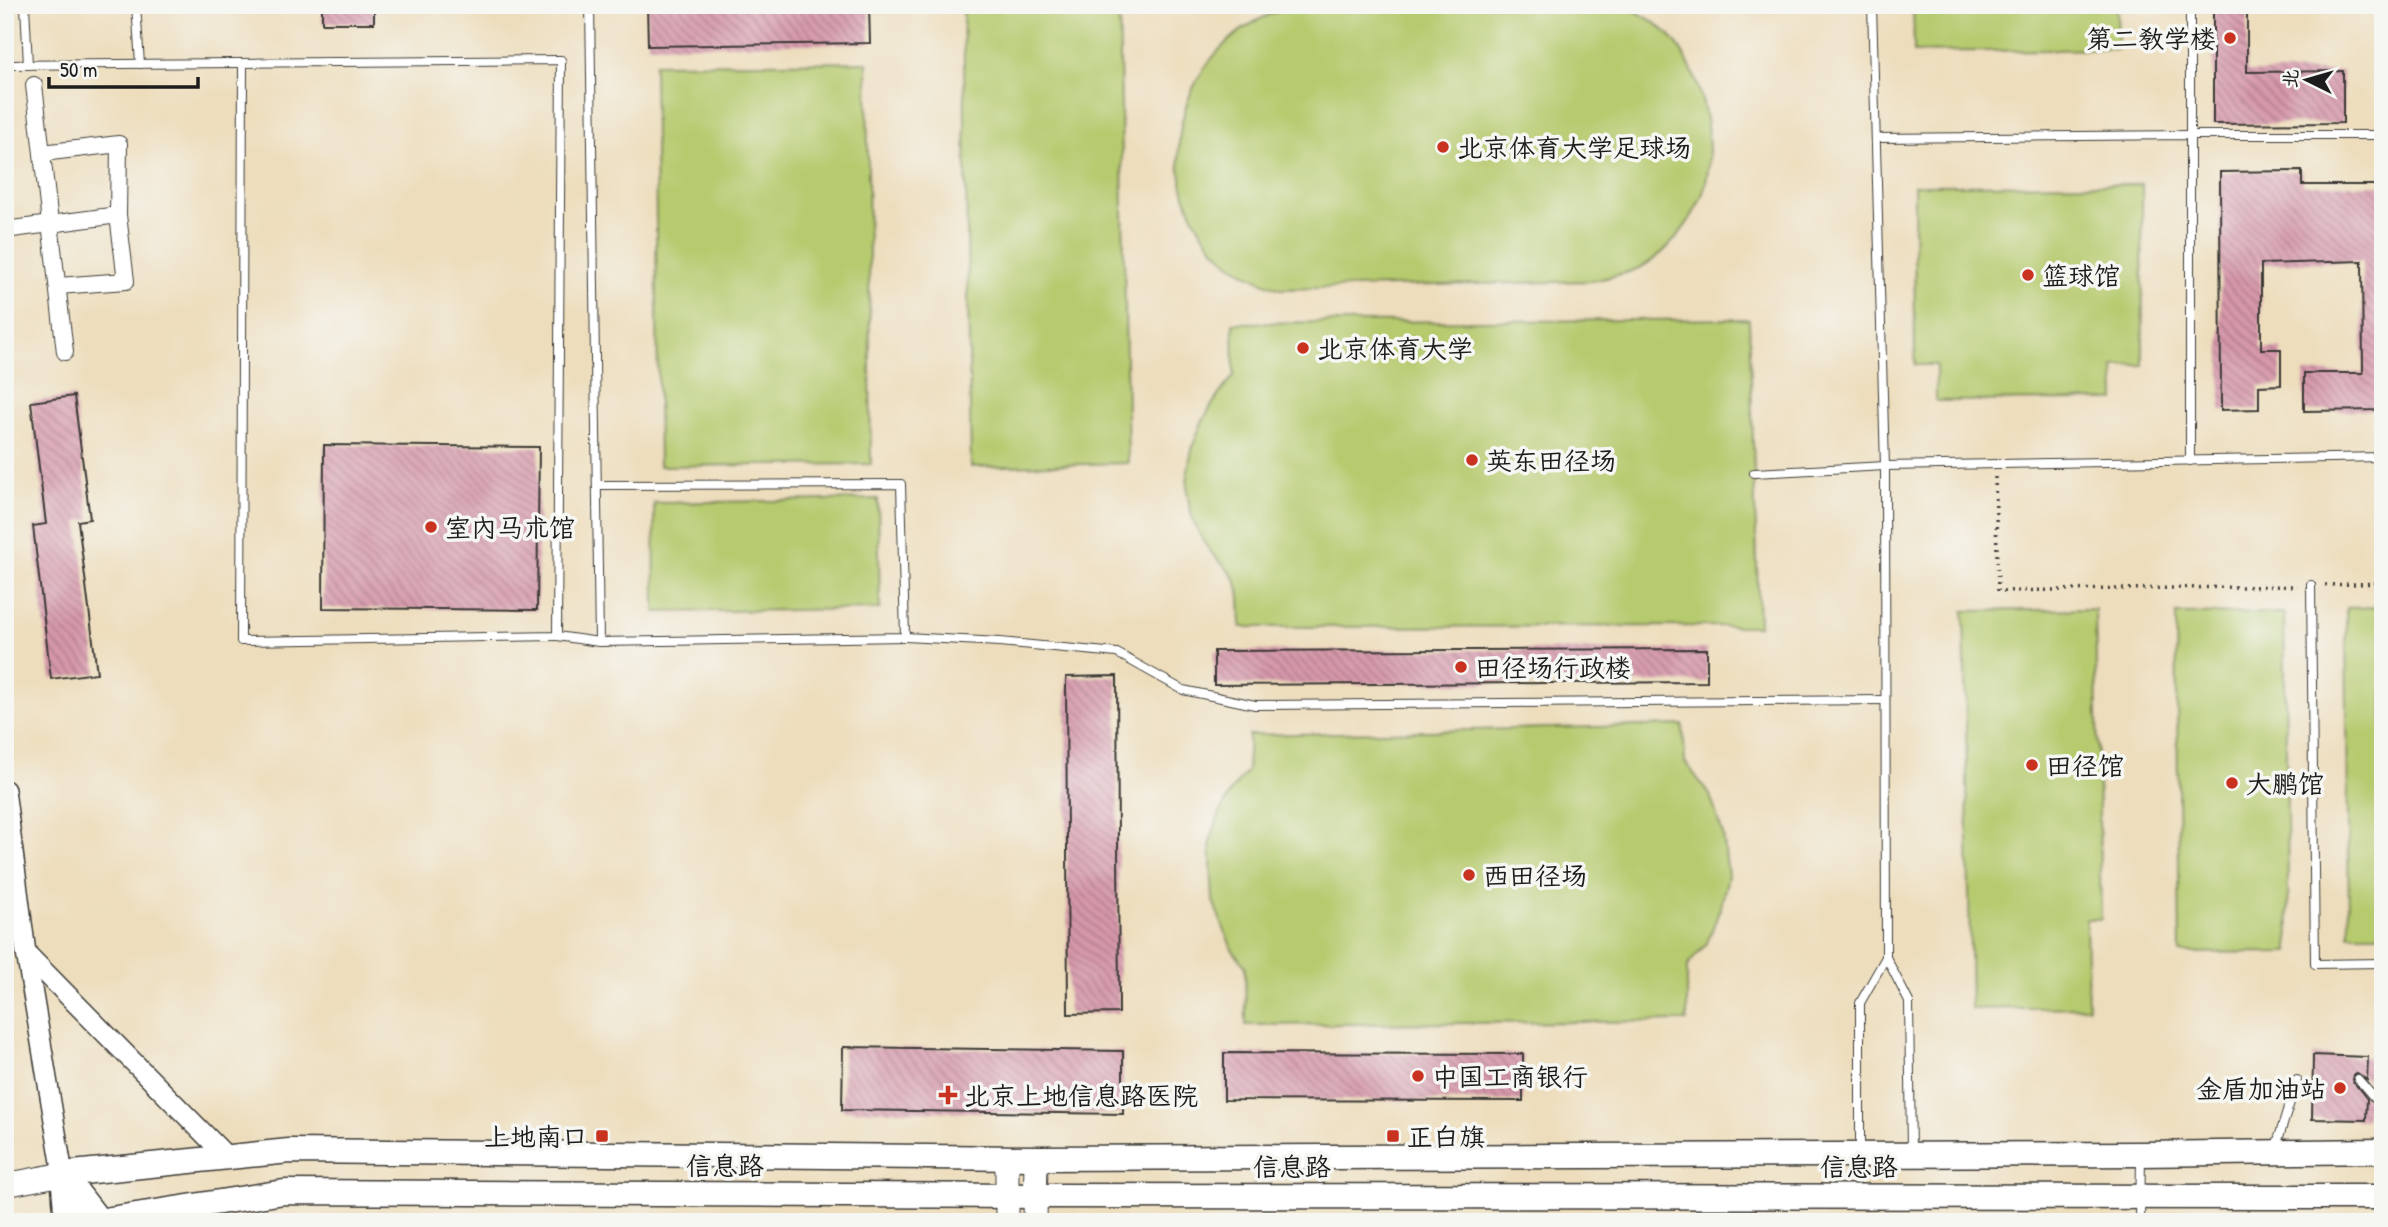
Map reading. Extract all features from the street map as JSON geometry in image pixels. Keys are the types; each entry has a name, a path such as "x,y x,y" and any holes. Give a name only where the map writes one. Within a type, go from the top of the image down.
{"main road":[{"name":"信息路","path":"63,1174 289,1151 1007,1158 2383,1151"},
{"path":"1007,1158 1007,1222"},
{"path":"1035,1222 1036,1158"},
{"path":"5,1185 63,1174"},
{"path":"63,1174 97,1221"},
{"path":"63,1174 67,1222"},
{"name":"信息路","path":"97,1221 193,1213 284,1192 1007,1196 2383,1197"}],"street":[{"path":"34,85 65,352"},
{"path":"42,153 119,144 118,215 126,281 58,286"},
{"path":"5,230 118,215"},
{"path":"5,790 26,953 63,1174"},
{"path":"26,953 227,1157"}],"lane":[{"path":"24,5 28,65"},
{"path":"136,5 140,64"},
{"path":"590,5 599,642"},
{"path":"1872,5 1885,466 1886,957 1909,1002 1911,1155"},
{"path":"2190,5 2190,461"},
{"path":"5,65 561,60 557,636"},
{"path":"243,63 241,641 557,636 599,642 905,637 1000,642 1117,653 1183,690 1255,705 1885,700"},
{"path":"1876,138 2383,135"},
{"path":"1755,473 1885,466 2383,457"},
{"path":"598,485 901,484 905,637"},
{"path":"2311,585 2315,964 2383,963"},
{"path":"1860,1155 1860,1003 1886,957"},
{"path":"2358,1079 2383,1108"},
{"path":"2274,1152 2297,1080"},
{"path":"2140,1222 2141,1154"}],"path":[{"path":"1995,464 1998,591 2383,583"}],"green space":[{"path":"963,5 1119,5 1128,463 971,467"},
{"name":"北京体育大学足球场","path":"1415,5 1621,5 1647,18 1670,36 1682,51 1699,91 1705,113 1709,159 1701,198 1691,217 1669,245 1643,266 1592,281 1280,289 1250,276 1224,258 1209,242 1191,211 1181,178 1179,145 1184,113 1196,82 1215,55 1240,31 1278,11"},
{"path":"1913,5 2117,5 2118,49 1914,52"},
{"path":"867,62 871,464 659,466 654,64"},
{"name":"篮球馆","path":"2142,184 2143,365 2114,366 2115,400 1936,401 1936,365 1915,365 1914,185"},
{"name":"英东田径场","path":"1749,319 1759,626 1241,627 1237,584 1207,547 1195,525 1187,480 1197,435 1219,394 1234,376 1233,323"},
{"path":"878,499 880,609 655,612 654,503"},
{"path":"2383,607 2383,934 2349,934 2346,608"},
{"name":"田径馆","path":"2095,609 2101,919 2086,919 2088,1007 1971,1009 1964,611"},
{"name":"大鹏馆","path":"2284,613 2289,952 2180,953 2176,614"},
{"name":"西田径场","path":"1683,725 1685,762 1710,795 1723,835 1728,876 1721,906 1707,943 1687,966 1687,1021 1246,1025 1245,966 1232,949 1213,901 1210,842 1231,791 1247,771 1249,735"}],"building":[{"path":"322,5 374,5 374,23 322,23"},
{"path":"647,5 869,5 870,43 648,46"},
{"name":"第二教学楼","path":"2213,5 2247,5 2247,72 2343,71 2343,123 2213,124"},
{"path":"2302,171 2302,185 2381,185 2383,410 2304,411 2304,373 2363,373 2362,261 2261,264 2261,349 2281,349 2281,385 2259,386 2259,409 2221,410 2220,172"},
{"path":"74,396 90,519 78,521 97,673 51,679 33,526 46,524 31,402"},
{"name":"室内马术馆","path":"324,445 539,447 537,610 323,608"},
{"name":"田径场行政楼","path":"1707,649 1707,682 1214,685 1214,651"},
{"path":"1117,676 1119,1013 1068,1014 1066,677"},
{"path":"843,1047 1123,1051 1123,1114 842,1110"},
{"path":"1224,1053 1523,1054 1523,1101 1224,1100"},
{"name":"金盾加油站","path":"2313,1055 2368,1057 2367,1080 2357,1073 2352,1080 2367,1099 2366,1120 2312,1119"}],"place":[{"name":"第二教学楼","path":"2230,38"},
{"name":"北京体育大学足球场","path":"1443,147"},
{"name":"篮球馆","path":"2028,275"},
{"name":"北京体育大学","path":"1303,348"},
{"name":"英东田径场","path":"1472,460"},
{"name":"室内马术馆","path":"431,527"},
{"name":"田径场行政楼","path":"1461,667"},
{"name":"田径馆","path":"2032,765"},
{"name":"大鹏馆","path":"2232,783"},
{"name":"西田径场","path":"1469,875"},
{"name":"中国工商银行","path":"1418,1076"},
{"name":"金盾加油站","path":"2340,1088"},
{"name":"北京上地信息路医院","path":"948,1095"},
{"name":"上地南口","path":"602,1136"},
{"name":"正白旗","path":"1393,1136"}]}
